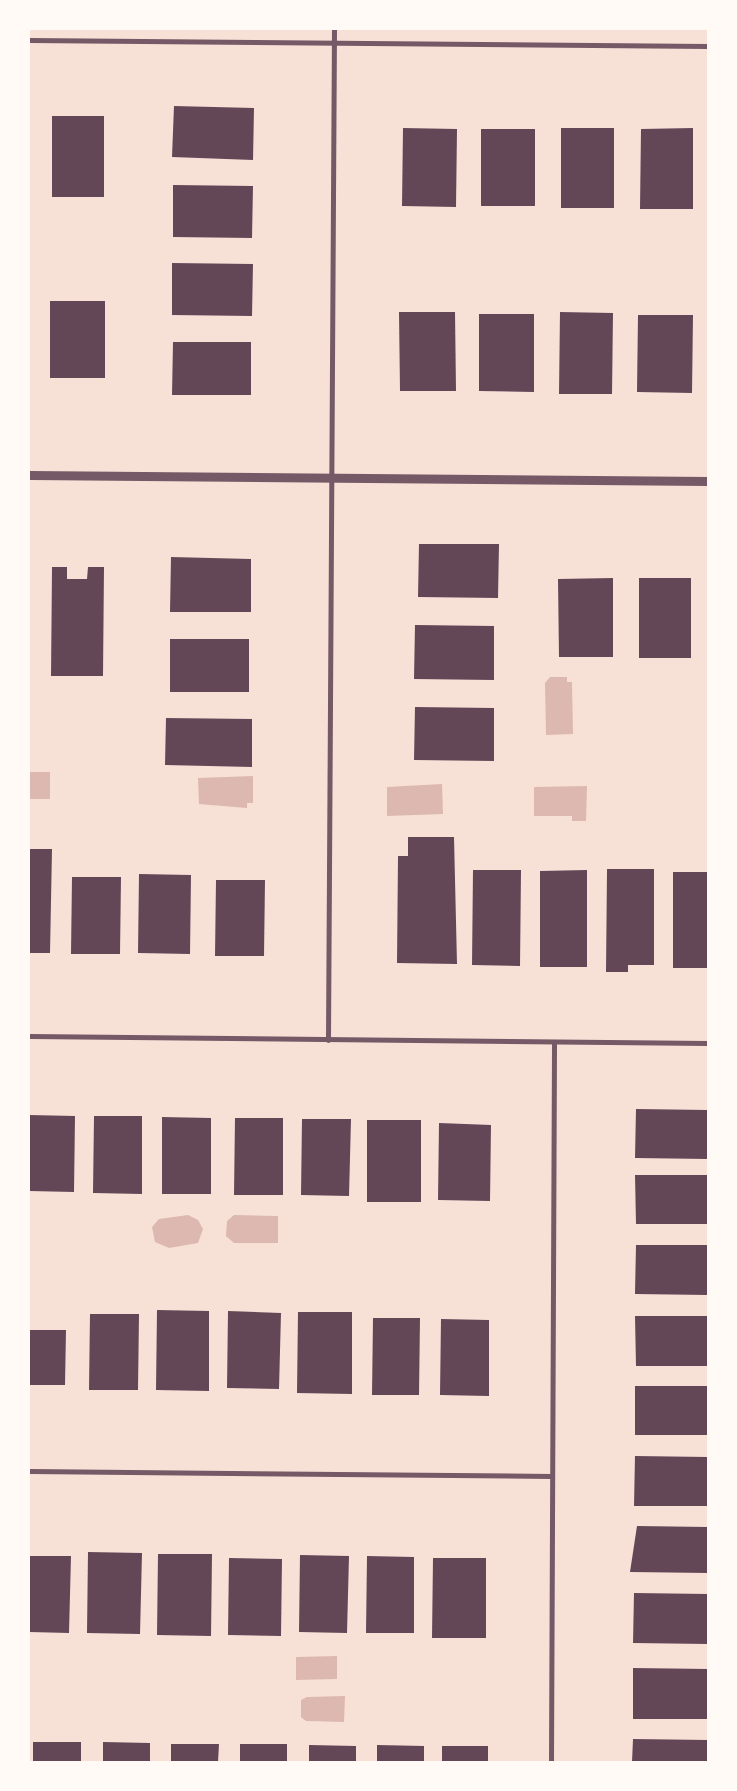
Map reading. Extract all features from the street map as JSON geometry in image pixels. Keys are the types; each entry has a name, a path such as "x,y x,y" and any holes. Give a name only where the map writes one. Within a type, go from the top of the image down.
{"street":[{"path":"328,1040 334,29"},
{"path":"29,40 708,46"},
{"path":"29,475 708,481"},
{"path":"29,1036 708,1043"},
{"path":"551,1762 554,1042"},
{"path":"29,1471 552,1476"}],"shaded area":[{"path":"550,677 567,677 567,682 572,682 573,734 546,735 545,683"},
{"path":"29,772 50,772 50,799 29,799"},
{"path":"253,776 253,803 247,803 247,808 199,804 198,778"},
{"path":"442,784 443,814 387,816 387,787"},
{"path":"587,786 586,821 572,821 572,816 534,816 534,787"},
{"path":"188,1215 198,1220 203,1229 198,1243 169,1248 155,1242 152,1227 159,1219"},
{"path":"234,1215 278,1216 278,1243 234,1243 226,1236 227,1221"},
{"path":"337,1656 337,1679 296,1680 296,1657"},
{"path":"345,1696 344,1722 306,1721 301,1717 301,1700 307,1697"}],"building":[{"path":"174,106 254,108 253,160 172,157"},
{"path":"52,116 104,116 104,197 52,197"},
{"path":"403,128 457,129 456,207 402,206"},
{"path":"561,128 614,128 614,208 561,208"},
{"path":"693,128 693,209 640,209 641,129"},
{"path":"481,129 535,129 535,206 481,206"},
{"path":"173,185 253,186 252,238 173,237"},
{"path":"172,263 253,264 252,316 172,315"},
{"path":"50,301 105,301 105,378 50,378"},
{"path":"399,312 455,312 456,391 400,391"},
{"path":"560,312 613,313 612,394 559,394"},
{"path":"479,314 534,314 534,392 479,391"},
{"path":"638,315 693,315 692,393 637,392"},
{"path":"173,342 251,342 251,395 172,395"},
{"path":"419,544 499,544 498,598 418,597"},
{"path":"171,557 251,559 251,612 170,612"},
{"path":"52,567 67,567 67,579 87,579 88,567 104,567 103,676 51,676"},
{"path":"613,578 613,657 559,657 558,579"},
{"path":"639,578 691,578 691,658 639,658"},
{"path":"415,625 494,626 494,680 414,679"},
{"path":"170,639 249,639 249,692 170,692"},
{"path":"415,707 494,708 494,761 414,760"},
{"path":"166,718 252,719 252,767 165,765"},
{"path":"408,837 454,837 457,964 397,963 398,856 408,856"},
{"path":"29,849 52,849 50,953 29,953"},
{"path":"607,869 654,869 654,965 628,965 628,972 606,972"},
{"path":"473,870 521,870 520,966 472,965"},
{"path":"587,870 587,967 540,967 540,871"},
{"path":"673,872 708,872 708,968 673,968"},
{"path":"139,874 191,875 190,954 138,953"},
{"path":"72,877 121,877 120,954 71,954"},
{"path":"216,880 265,880 264,956 215,956"},
{"path":"636,1109 708,1110 708,1159 635,1158"},
{"path":"29,1115 75,1116 74,1192 29,1191"},
{"path":"94,1116 142,1116 142,1194 93,1193"},
{"path":"162,1117 211,1118 211,1194 162,1194"},
{"path":"235,1118 283,1118 283,1195 234,1195"},
{"path":"302,1119 351,1119 349,1196 301,1195"},
{"path":"367,1120 421,1120 421,1202 367,1202"},
{"path":"439,1123 491,1125 490,1201 438,1200"},
{"path":"635,1175 708,1175 708,1224 636,1224"},
{"path":"636,1245 708,1245 708,1295 635,1294"},
{"path":"157,1310 209,1311 209,1391 156,1390"},
{"path":"228,1311 281,1313 279,1389 227,1388"},
{"path":"298,1312 352,1312 352,1394 297,1393"},
{"path":"90,1314 139,1314 138,1390 89,1390"},
{"path":"635,1316 708,1316 708,1366 636,1366"},
{"path":"373,1318 420,1318 419,1395 372,1395"},
{"path":"441,1319 489,1320 489,1396 440,1395"},
{"path":"29,1330 66,1330 65,1385 29,1385"},
{"path":"635,1386 708,1386 708,1435 635,1435"},
{"path":"635,1456 708,1457 708,1506 634,1506"},
{"path":"637,1526 708,1527 708,1573 630,1572"},
{"path":"88,1552 142,1553 140,1634 87,1633"},
{"path":"158,1554 212,1554 211,1636 157,1635"},
{"path":"300,1555 349,1556 347,1633 299,1632"},
{"path":"29,1556 71,1556 69,1633 29,1632"},
{"path":"367,1556 414,1557 414,1633 366,1633"},
{"path":"229,1558 282,1559 281,1636 228,1635"},
{"path":"433,1558 486,1558 486,1638 432,1638"},
{"path":"634,1593 708,1594 708,1644 633,1643"},
{"path":"633,1668 708,1669 708,1719 633,1719"},
{"path":"633,1739 708,1740 708,1762 632,1762"},
{"path":"33,1742 81,1742 81,1762 33,1762"},
{"path":"103,1742 150,1743 150,1762 103,1762"},
{"path":"171,1744 219,1744 218,1762 171,1762"},
{"path":"240,1744 287,1744 287,1762 240,1762"},
{"path":"309,1745 356,1746 356,1762 309,1762"},
{"path":"377,1745 424,1746 424,1762 377,1762"},
{"path":"442,1746 488,1746 488,1762 442,1762"}]}
